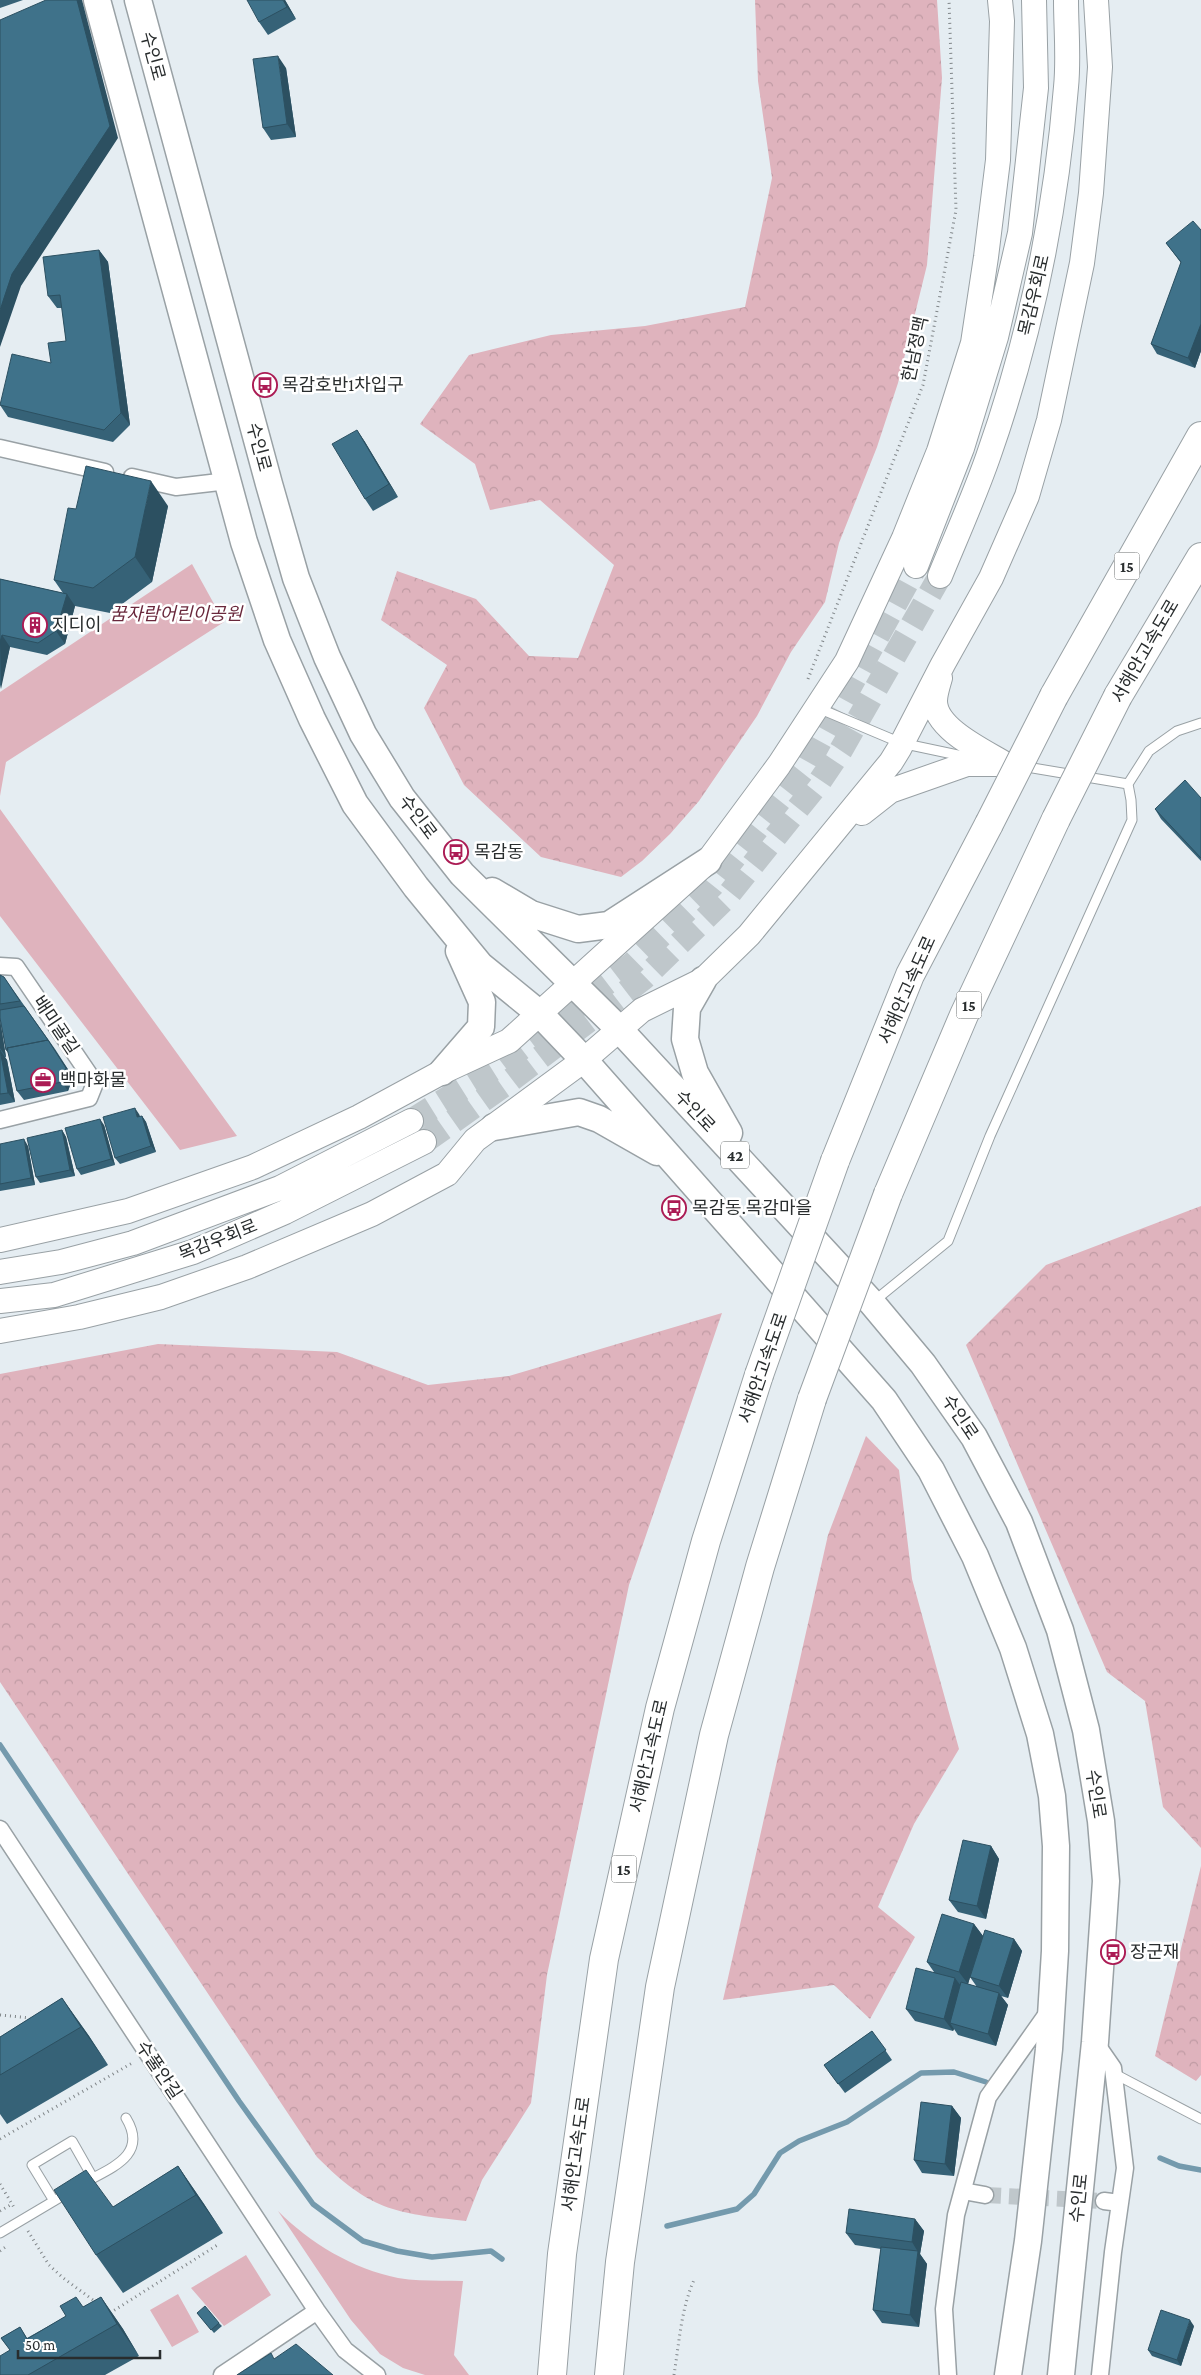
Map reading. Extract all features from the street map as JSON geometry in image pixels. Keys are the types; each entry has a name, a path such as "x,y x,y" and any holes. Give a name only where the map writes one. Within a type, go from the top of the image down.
{"highway":[{"name":"서해안고속도로","path":"552,2375 562,2254 604,1959 660,1708 706,1541 759,1375 835,1161 910,975 1054,696 1201,436"},
{"name":"서해안고속도로","path":"609,2375 620,2262 660,1987 714,1735 760,1567 812,1399 888,1194 964,1016 1056,819 1118,696 1201,557"}],"main road":[{"path":"97,0 244,542 277,640 312,719 355,804 416,887 480,965 540,1014 584,1060 884,1400 931,1470 975,1556 1013,1648 1040,1734 1052,1796 1056,1874 1056,1951 1049,2050 1028,2240 1008,2375"},
{"name":"수인로","path":"138,0 296,578 326,657 363,734 402,798 462,874 619,1029 872,1303 923,1364 974,1437 1019,1522 1060,1630 1086,1730 1101,1821 1106,1881 1094,2042 1061,2375"},
{"path":"0,1240 128,1211 253,1167 358,1118 442,1072 509,1041 708,861 818,708 847,661 904,538 939,451 973,344 998,160 1002,22 1000,0"},
{"name":"목감우회로","path":"916,566 962,448 996,337 1020,233 1036,88 1034,0"},
{"name":"목감우회로","path":"940,576 988,457 1024,339 1047,237 1058,163 1066,85 1066,0"},
{"path":"753,1175 694,1073 685,1039 687,1008 703,980 749,935 891,762 991,578 1027,496 1049,420 1082,263 1091,193 1100,67 1096,0"},
{"path":"943,664 935,702 947,726 957,736 1005,764"},
{"path":"830,837 890,791 967,764 1005,764"},
{"path":"462,874 531,914 578,929 609,925 708,861"},
{"path":"442,1072 481,1028 482,1002 449,927"},
{"path":"0,1331 79,1317 161,1297 246,1267 372,1214 447,1174 475,1140 584,1060 642,1010 703,980"},
{"path":"494,1127 579,1112 599,1120 674,1162"},
{"name":"목감우회로","path":"0,1272 61,1262 143,1240 280,1188 411,1121"},
{"name":"목감우회로","path":"0,1301 54,1294 193,1252 285,1212 424,1142"}],"street":[{"path":"0,448 176,487 228,481"},
{"name":"배미골길","path":"0,966 16,967 95,1083 88,1098 0,1120"},
{"name":"수풀안길","path":"0,1829 317,2311 345,2350 377,2375"},
{"path":"948,2375 944,2309 956,2215 988,2096 1052,2008"},
{"path":"1094,2042 1112,2068 1125,2168 1112,2202 1113,2252 1100,2375"},
{"path":"963,2191 985,2195"},
{"path":"222,2375 317,2311"}],"lane":[{"path":"818,708 901,742 1005,764 1128,784"},
{"path":"872,1303 948,1241 990,1136 1132,820 1132,800 1128,784 1149,751 1178,731 1201,723"},
{"path":"1113,2073 1201,2119"},
{"path":"0,2233 122,2161 132,2148 134,2133 126,2118"},
{"path":"54,2201 32,2165 72,2141 93,2178"}],"path":[{"name":"한남정맥","path":"806,685 923,385 956,210 949,0"},
{"path":"0,2014 30,2018"},
{"path":"0,2139 134,2062"},
{"path":"0,2184 12,2204 0,2211"},
{"path":"29,2233 49,2265 62,2278 111,2314 219,2244"},
{"path":"674,2375 688,2292 694,2280"}],"green space":[{"path":"755,0 937,0 942,78 927,265 898,383 877,447 839,543 825,602 791,652 757,716 699,801 670,834 642,861 621,877 541,857 464,785 424,708 447,665 381,620 397,571 476,599 529,656 578,658 614,565 540,500 490,510 475,464 420,424 469,355 551,335 645,326 745,307 772,178 758,81"},
{"name":"꿈자람어린이공원","path":"192,564 224,622 6,762 0,796 0,692"},
{"path":"0,809 237,1136 180,1150 0,916"},
{"path":"1201,1206 1201,1848 1163,1807 1145,1701 1107,1672 966,1345 1046,1265"},
{"path":"722,1313 629,1585 547,1975 531,2103 482,2180 466,2221 419,2215 384,2206 352,2188 317,2157 0,1682 0,1374 158,1344 337,1352 428,1385 509,1376"},
{"path":"866,1436 899,1470 912,1579 959,1749 914,1824 878,1907 915,1937 870,2019 834,1985 723,2000 828,1535"},
{"path":"1201,1866 1201,2075 1196,2081 1155,2056"},
{"path":"278,2211 290,2223 318,2244 365,2268 398,2278 463,2281 454,2355 469,2375 425,2375 403,2368 380,2354 351,2320"},
{"path":"246,2255 271,2295 224,2326 191,2288"},
{"path":"178,2294 199,2332 172,2347 150,2310"}],"building":[{"path":"46,0 77,0 110,126 12,274 0,310 0,20"},
{"path":"247,0 283,0 287,7 259,22"},
{"path":"278,56 287,124 263,128 253,59"},
{"path":"1193,221 1201,230 1201,324 1188,358 1151,344 1181,262 1166,243"},
{"path":"99,250 121,413 104,430 0,405 12,354 51,363 48,343 66,341 60,295 48,296 43,257"},
{"path":"357,430 389,484 365,499 332,444"},
{"path":"86,466 151,481 135,557 93,588 54,580 68,508 76,509"},
{"name":"지디이","path":"0,579 67,594 56,631 38,643 2,635 0,642"},
{"path":"1185,780 1201,798 1201,858 1155,809"},
{"path":"0,975 4,977 20,1001 0,1004"},
{"path":"24,1006 48,1040 7,1048 8,1050 6,1050 0,1010"},
{"path":"48,1040 66,1068 62,1082 17,1091 7,1048"},
{"path":"0,1050 8,1093 0,1094"},
{"path":"135,1108 137,1117 142,1116 151,1146 115,1158 103,1117"},
{"path":"100,1119 111,1159 77,1169 65,1128"},
{"path":"62,1130 70,1170 36,1177 27,1138"},
{"path":"24,1139 31,1178 0,1184 0,1144"},
{"path":"963,1840 991,1846 977,1906 949,1900"},
{"path":"942,1914 974,1924 959,1972 927,1962"},
{"path":"985,1930 1014,1939 999,1986 970,1977"},
{"path":"916,1968 955,1978 944,2019 906,2009"},
{"path":"961,1982 999,1993 988,2034 950,2023"},
{"path":"62,1998 81,2027 0,2075 0,2037"},
{"path":"872,2031 886,2050 838,2084 824,2065"},
{"path":"921,2102 952,2106 945,2164 914,2160"},
{"path":"178,2166 196,2195 96,2255 54,2190 86,2170 113,2207"},
{"path":"849,2209 915,2219 912,2242 846,2233"},
{"path":"881,2247 918,2251 910,2315 873,2310"},
{"path":"76,2297 83,2307 101,2297 117,2324 28,2375 0,2375 0,2356 10,2350 1,2338 20,2327 27,2339 66,2316 60,2306"},
{"path":"205,2306 219,2323 211,2330 197,2313"},
{"path":"1161,2310 1190,2320 1177,2360 1148,2350"},
{"path":"296,2344 333,2375 237,2375 271,2353 274,2359"}],"waterway":[{"path":"0,1745 239,2101 313,2204 363,2241 397,2251 432,2257 491,2251 502,2259"},
{"path":"667,2226 737,2209 754,2194 780,2153 799,2141 847,2122 921,2073 954,2072 986,2082"},
{"path":"1160,2158 1179,2166 1201,2170"}],"tunnel":[{"path":"411,1121 497,1067 632,964 712,886 806,767 916,566"},
{"path":"424,1142 507,1083 644,978 726,898 820,781 841,750 940,576"},
{"path":"985,2195 1104,2201"}],"place":[{"name":"목감호반1차입구","path":"265,385"},
{"name":"지디이","path":"35,625"},
{"name":"목감동","path":"456,852"},
{"name":"백마화물","path":"43,1080"},
{"name":"목감동.목감마을","path":"674,1208"},
{"name":"장군재","path":"1113,1952"}]}
